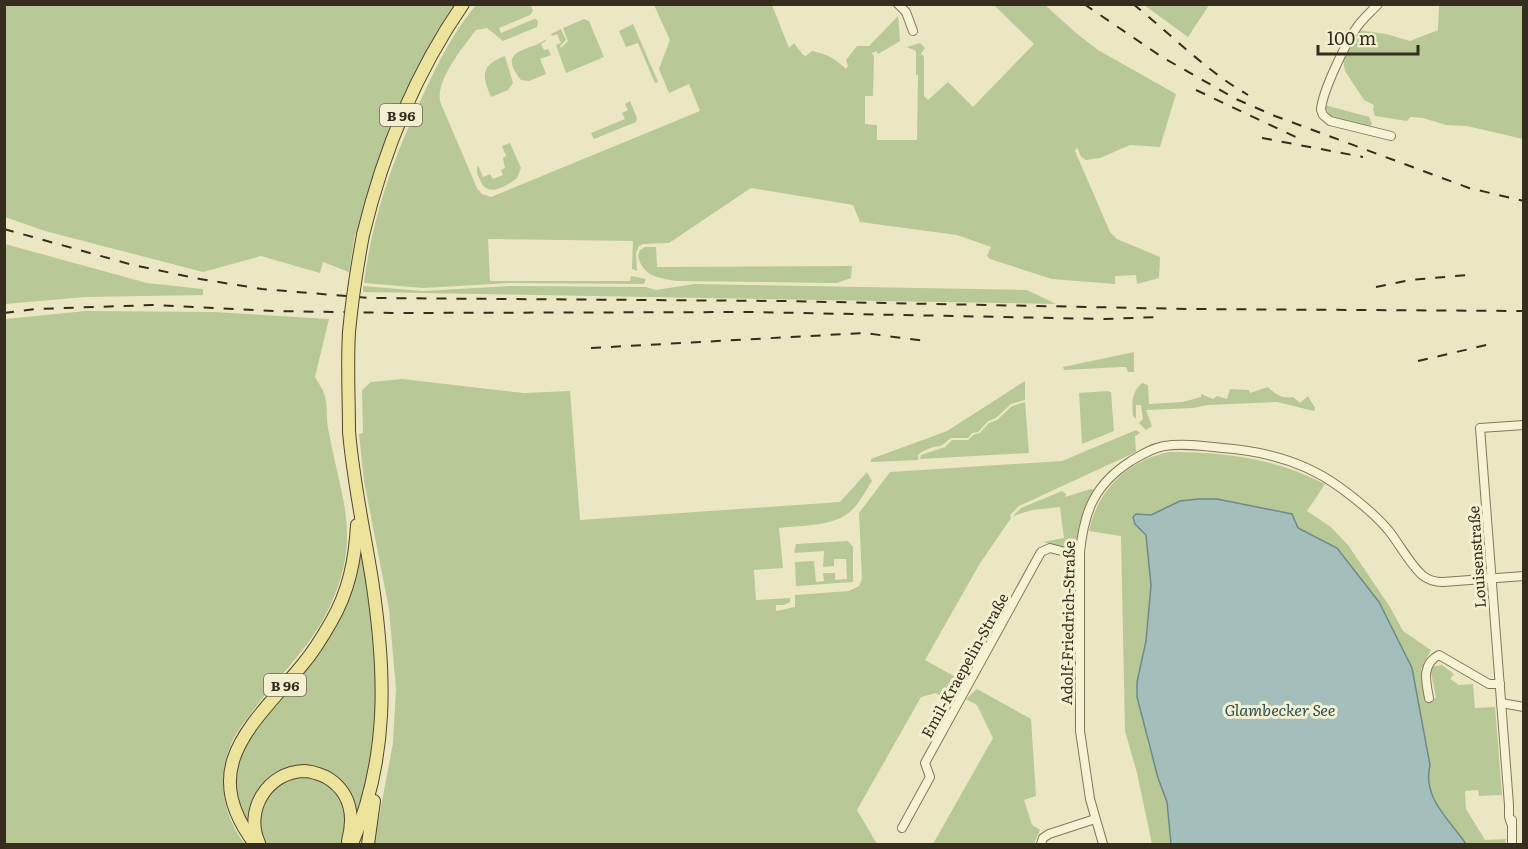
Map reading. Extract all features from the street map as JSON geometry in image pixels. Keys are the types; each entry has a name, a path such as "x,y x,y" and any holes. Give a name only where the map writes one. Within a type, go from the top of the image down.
{"main road":[{"name":"B 96","path":"352,844 366,808 382,726 382,675 372,579 359,509 350,431 350,332 354,287 363,235 386,155 405,105 431,55 463,4"},
{"name":"B 96","path":"255,844 231,804 230,770 236,752 247,732 305,662 343,599 352,573 359,509"},
{"name":"B 96","path":"368,844 376,793 377,761"},
{"path":"259,844 253,824 254,811 259,800 274,782 285,775 302,771 314,772 326,777 343,791 352,820 347,844"}],"street":[{"path":"898,4 906,12 913,31"},
{"path":"1378,4 1351,38 1334,73 1321,110 1326,118 1337,124 1391,136"},
{"name":"Louisenstraße","path":"1512,844 1480,428 1524,425"},
{"name":"Adolf-Friedrich-Straße","path":"1103,844 1086,779 1080,731 1080,556 1086,514 1094,497 1110,477 1135,459 1158,448 1196,446 1242,450 1307,468 1329,480 1378,520 1418,570 1431,581 1492,579"},
{"name":"Emil-Kraepelin-Straße","path":"902,828 930,777 925,763 1041,552 1050,548 1080,556"},
{"path":"1492,579 1524,576"},
{"path":"1429,698 1426,670 1433,658 1439,655 1489,684 1500,684"},
{"path":"1501,703 1524,707"},
{"path":"1041,844 1043,838 1049,834 1095,819"}],"green space":[{"path":"5,5 459,5 432,46 358,234 355,234 349,272 323,262 320,273 261,256 203,272 45,231 5,217"},
{"path":"476,5 531,5 533,11 530,15 499,28 501,33 534,19 538,22 537,27 503,41 487,28 476,30 451,65 441,86 441,104 477,188 482,194 491,197 700,111 689,84 669,93 659,69 670,40 654,5 772,5 789,48 794,43 803,55 806,56 812,51 822,54 834,59 846,69 848,66 846,60 857,46 869,46 898,16 900,41 878,54 876,51 872,53 874,57 873,96 865,96 865,124 877,125 877,140 917,140 916,51 907,47 920,43 925,48 921,54 924,57 924,96 928,100 948,82 973,107 1034,44 994,5 1045,5 1098,50 1176,94 1160,147 1130,145 1100,158 1086,160 1081,157 1077,147 1075,151 1110,232 1117,239 1160,257 1159,278 1137,284 1136,275 1115,276 1115,284 1052,279 990,259 987,256 991,247 957,235 860,222 853,205 751,188 669,243 639,246 636,253 637,271 632,269 633,241 488,239 490,281 630,281 631,276 646,279 644,284 510,283 423,288 364,283 379,208 404,138 441,57"},
{"path":"1144,5 1209,5 1188,37"},
{"path":"1439,5 1523,5 1523,139 1467,126 1446,125 1423,118 1410,117 1407,121 1375,116 1374,105 1364,100 1345,71 1343,60 1359,30 1410,41 1438,30"},
{"path":"584,19 589,21 604,57 566,73 556,45 561,43 557,34 552,36 551,34 561,29 566,40 560,46 561,48 568,41 563,28"},
{"path":"633,24 658,82 655,83 638,43 626,47 619,31"},
{"path":"545,40 541,44 544,50 548,49 551,55 540,59 546,74 529,81 521,80 514,70 513,57"},
{"path":"505,56 513,83 508,90 491,97 485,72 491,63"},
{"path":"630,101 637,118 636,122 594,139 591,133 625,119 622,113 628,110 625,104"},
{"path":"1325,105 1369,117 1372,124 1368,128 1336,120"},
{"path":"510,143 521,168 517,178 497,189 487,189 478,176 478,165 483,177 490,174 493,179 503,175 501,170 505,168 503,158 506,156 502,146"},
{"path":"5,244 147,283 203,289 203,295 85,297 5,304"},
{"path":"645,247 656,247 657,267 852,266 851,278 837,283 677,281 653,275 644,268 638,256 640,250"},
{"path":"694,284 1027,290 1056,304 363,292 363,286 423,291 511,286 645,287 656,290"},
{"path":"86,311 214,312 329,319 315,377 326,401 328,428 343,496 347,537 345,558 340,581 323,621 241,726 227,755 223,781 224,795 231,821 245,844 5,844 5,319"},
{"path":"1134,352 1134,372 1128,372 1126,367 1064,370 1063,367"},
{"path":"402,379 524,393 570,391 580,520 840,502 867,472 872,481 858,503 846,515 818,524 779,528 783,568 754,570 756,600 790,598 790,602 784,605 776,605 776,611 795,607 795,595 849,591 859,586 862,579 859,513 890,472 1062,461 1136,430 1140,433 1135,436 1136,452 1019,506 1010,515 1011,518 979,565 925,660 959,679 958,696 953,695 949,701 936,693 921,697 857,810 877,844 374,844 393,743 396,689 389,609 364,481 359,434 363,433 362,390 371,382"},
{"path":"1025,381 1025,400 1011,404 968,438 951,438 941,446 920,453 918,460 871,462 871,459 947,431"},
{"path":"1142,383 1148,385 1149,404 1183,402 1201,397 1201,394 1213,399 1217,396 1227,399 1230,389 1249,390 1250,393 1268,387 1279,395 1293,397 1300,403 1308,396 1315,408 1314,411 1277,402 1146,410 1152,426 1146,430 1139,423 1143,419 1141,405 1136,405 1136,419 1133,416 1132,406 1136,390"},
{"path":"1111,392 1114,431 1082,444 1079,393"},
{"path":"1025,402 1029,453 920,459 921,455 945,447 952,440 968,440 980,433 989,423 997,420 1012,406"},
{"path":"1169,452 1210,453 1249,458 1287,468 1325,484 1307,511 1331,527 1348,545 1390,607 1403,631 1431,650 1421,669 1427,700 1436,698 1430,667 1442,665 1454,674 1450,679 1459,685 1473,684 1475,708 1495,707 1502,795 1479,796 1478,790 1465,791 1466,809 1485,840 1506,839 1505,844 1466,844 1433,798 1429,777 1430,765 1412,668 1379,602 1313,536 1235,502 1198,499 1151,515 1139,514 1139,526 1146,534 1151,585 1146,641 1137,682 1148,744 1167,802 1171,844 1152,844 1137,773 1125,731 1121,536 1089,531 1099,503 1117,480 1140,462"},
{"path":"1091,489 1095,490 1078,548 1075,550 1043,542 1064,538 1060,507 1032,510 1013,516 1021,508 1062,491 1066,494 1065,497"},
{"path":"360,539 372,618 378,698 374,760 357,823 334,778 281,773 251,829 236,805 236,760 249,734 328,631"},
{"path":"848,541 853,547 853,582 796,586 795,562 814,561 816,582 824,581 823,573 835,573 835,580 847,579 846,559 834,559 834,566 823,567 824,551 794,553 796,544"},
{"path":"977,689 1031,719 1036,796 1024,800 1032,825 1040,830 1034,844 933,844 993,738 977,705 966,699"},
{"path":"299,775 327,782 345,803 345,841 343,844 263,844 257,818 259,806 274,785"}],"water":[{"name":"Glambecker See","path":"1217,499 1292,514 1298,528 1337,548 1379,602 1412,668 1430,765 1430,788 1433,798 1466,844 1171,844 1167,802 1158,778 1137,697 1137,682 1146,641 1151,585 1146,535 1135,524 1133,517 1136,514 1151,515 1180,501"}],"railway":[{"path":"1084,4 1162,57 1236,99 1275,116 1469,188 1524,201"},
{"path":"1133,4 1203,63 1248,95"},
{"path":"1196,90 1302,140"},
{"path":"1262,138 1363,157"},
{"path":"4,229 133,265 200,279 262,289 370,298 1524,311"},
{"path":"1376,287 1410,280 1468,275"},
{"path":"4,313 36,309 152,305 275,311 397,313 751,312 1104,319 1161,317"},
{"path":"591,348 864,333 926,341"},
{"path":"1418,361 1495,343"}]}
